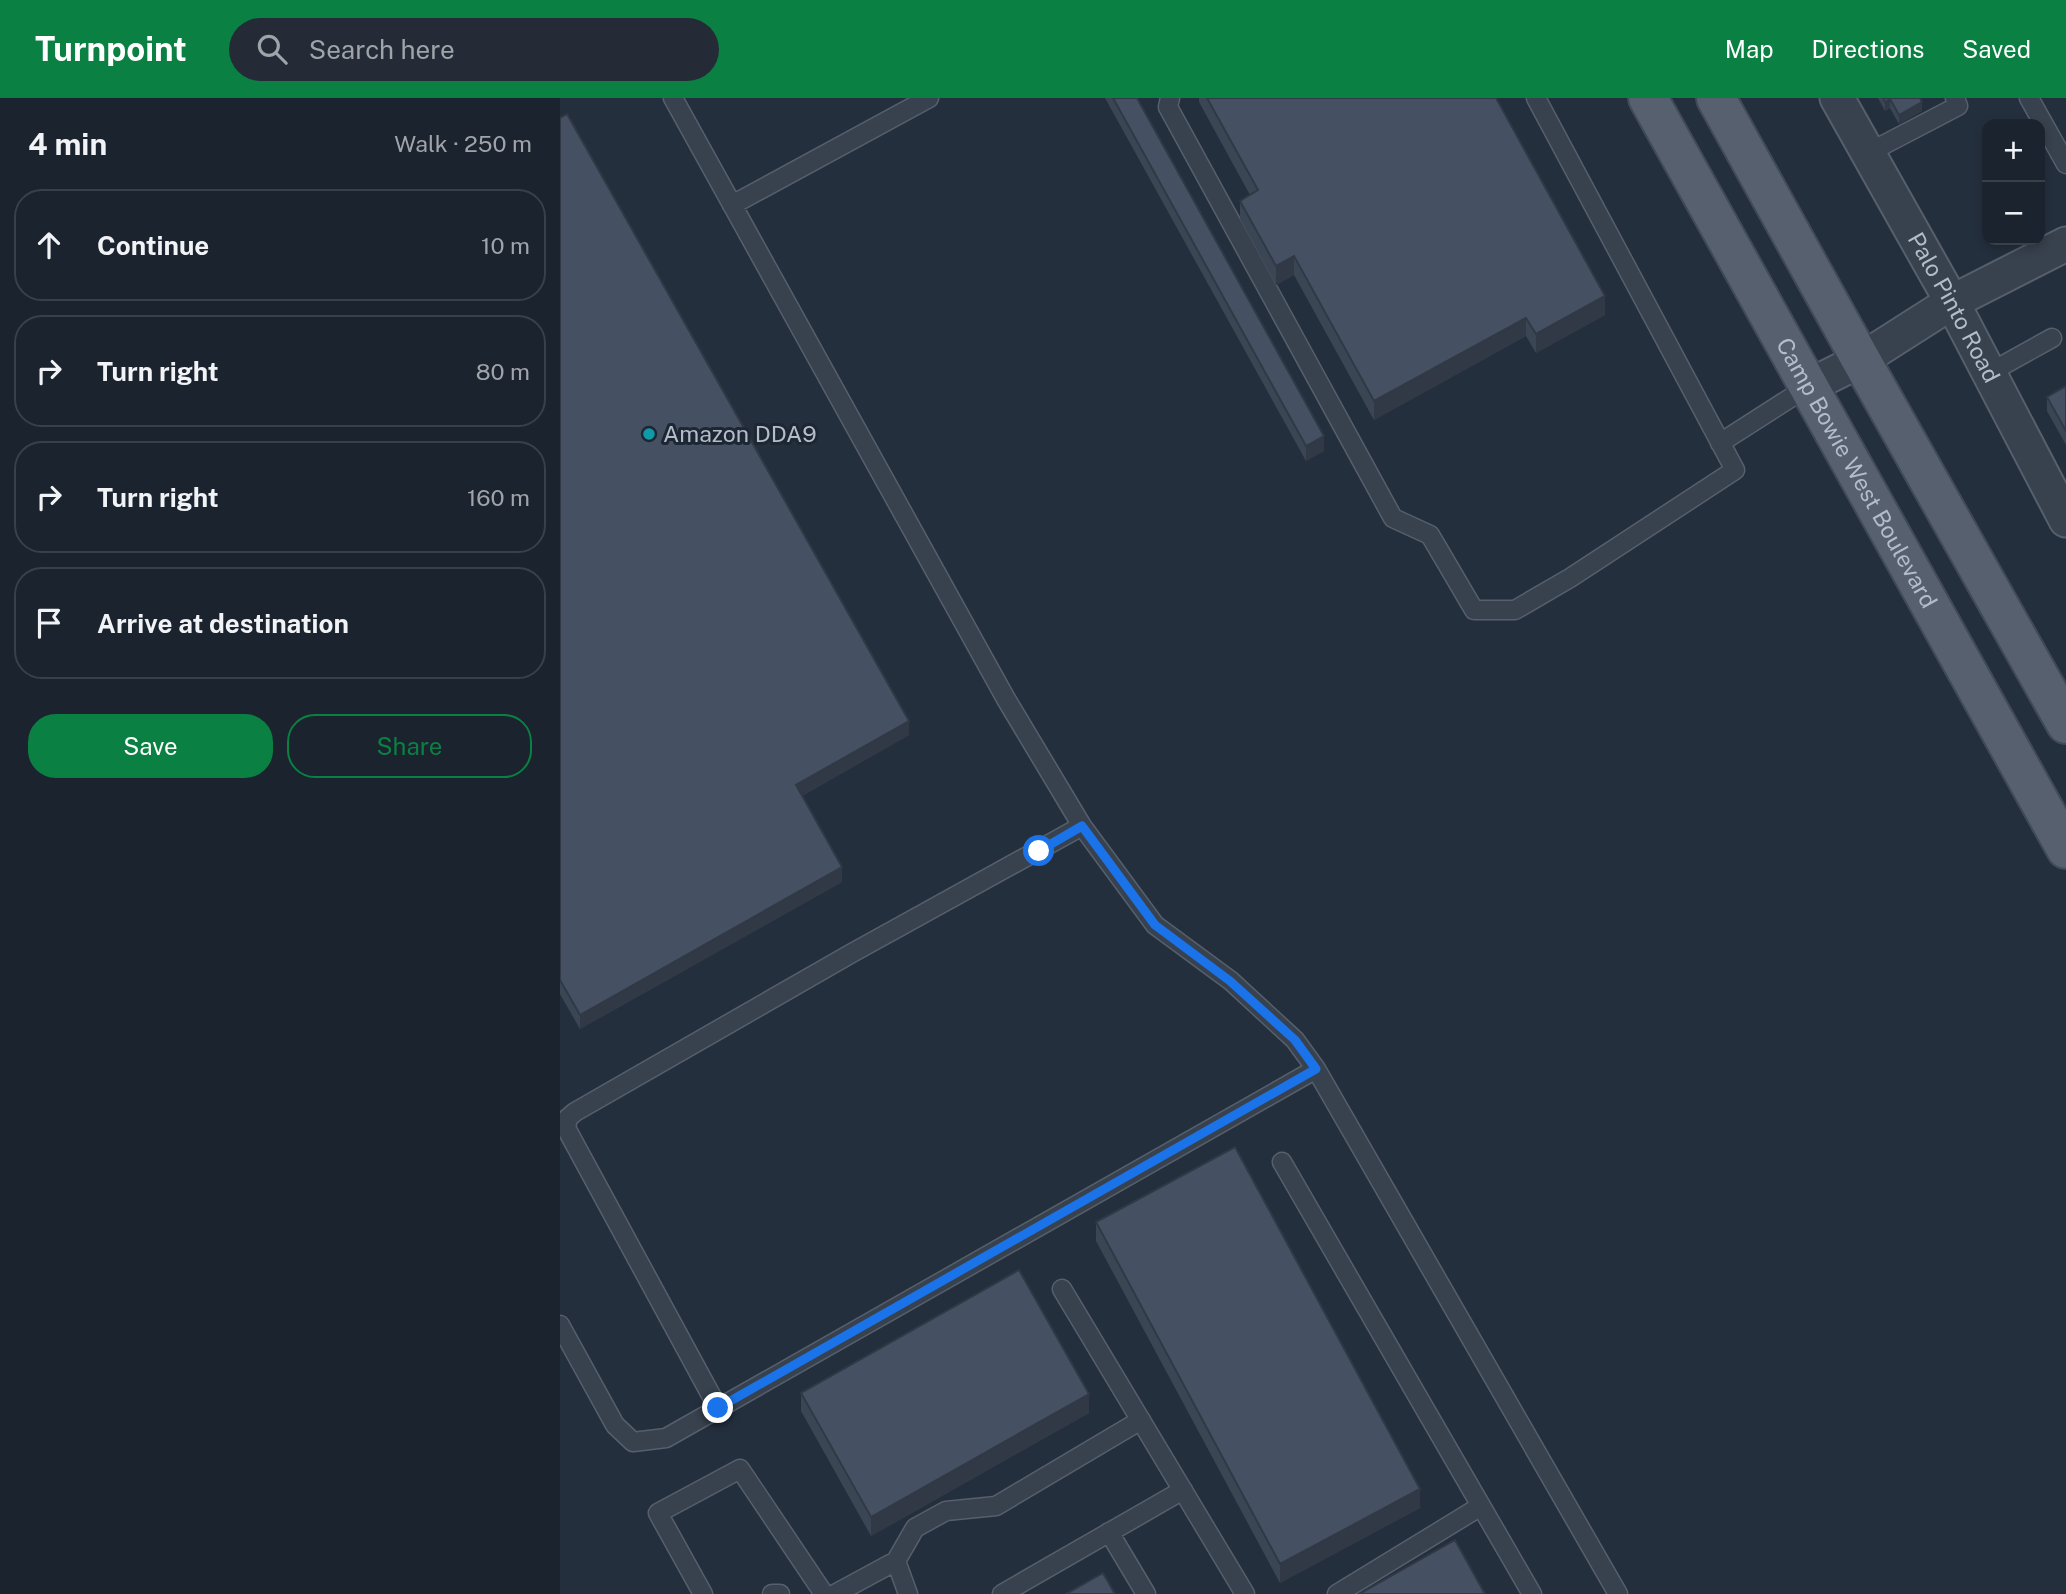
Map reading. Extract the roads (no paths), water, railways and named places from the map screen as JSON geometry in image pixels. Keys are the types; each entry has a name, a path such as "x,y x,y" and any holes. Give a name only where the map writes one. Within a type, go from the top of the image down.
{"main road":[{"name":"Camp Bowie West Boulevard","path":"1648,98 2066,849"},
{"path":"1716,98 2066,724"}],"street":[{"name":"Palo Pinto Road","path":"1837,98 1952,302 2066,520"},
{"path":"1809,386 1861,360 1952,302 2066,244"}],"lane":[{"path":"673,98 1025,733 1082,826 1155,925 1230,981 1295,1040 1316,1069 1618,1594"},
{"path":"732,205 929,98"},
{"path":"1171,98 1168,107 1393,518 1430,535 1474,610 1515,610 1570,578 1735,470 1536,98"},
{"path":"1868,153 1958,106 1955,98"},
{"path":"2029,98 2066,164"},
{"path":"1989,373 2052,338"},
{"path":"1720,443 1809,386"},
{"path":"718,1408 566,1128 568,1118 828,967 1082,826"},
{"path":"560,1325 615,1425 634,1442 666,1437 1316,1069"},
{"path":"1282,1162 1532,1594"},
{"path":"1062,1289 1245,1594"},
{"path":"835,1594 896,1561 915,1528 946,1511 996,1506 1141,1420"},
{"path":"703,1594 658,1513 740,1469 824,1594"},
{"path":"1002,1594 1182,1490"},
{"path":"1336,1594 1481,1506"},
{"path":"1109,1532 1146,1594"},
{"path":"896,1561 908,1594"},
{"path":"772,1594 780,1594"}],"place":[{"name":"Amazon DDA9","path":"649,434"}]}
